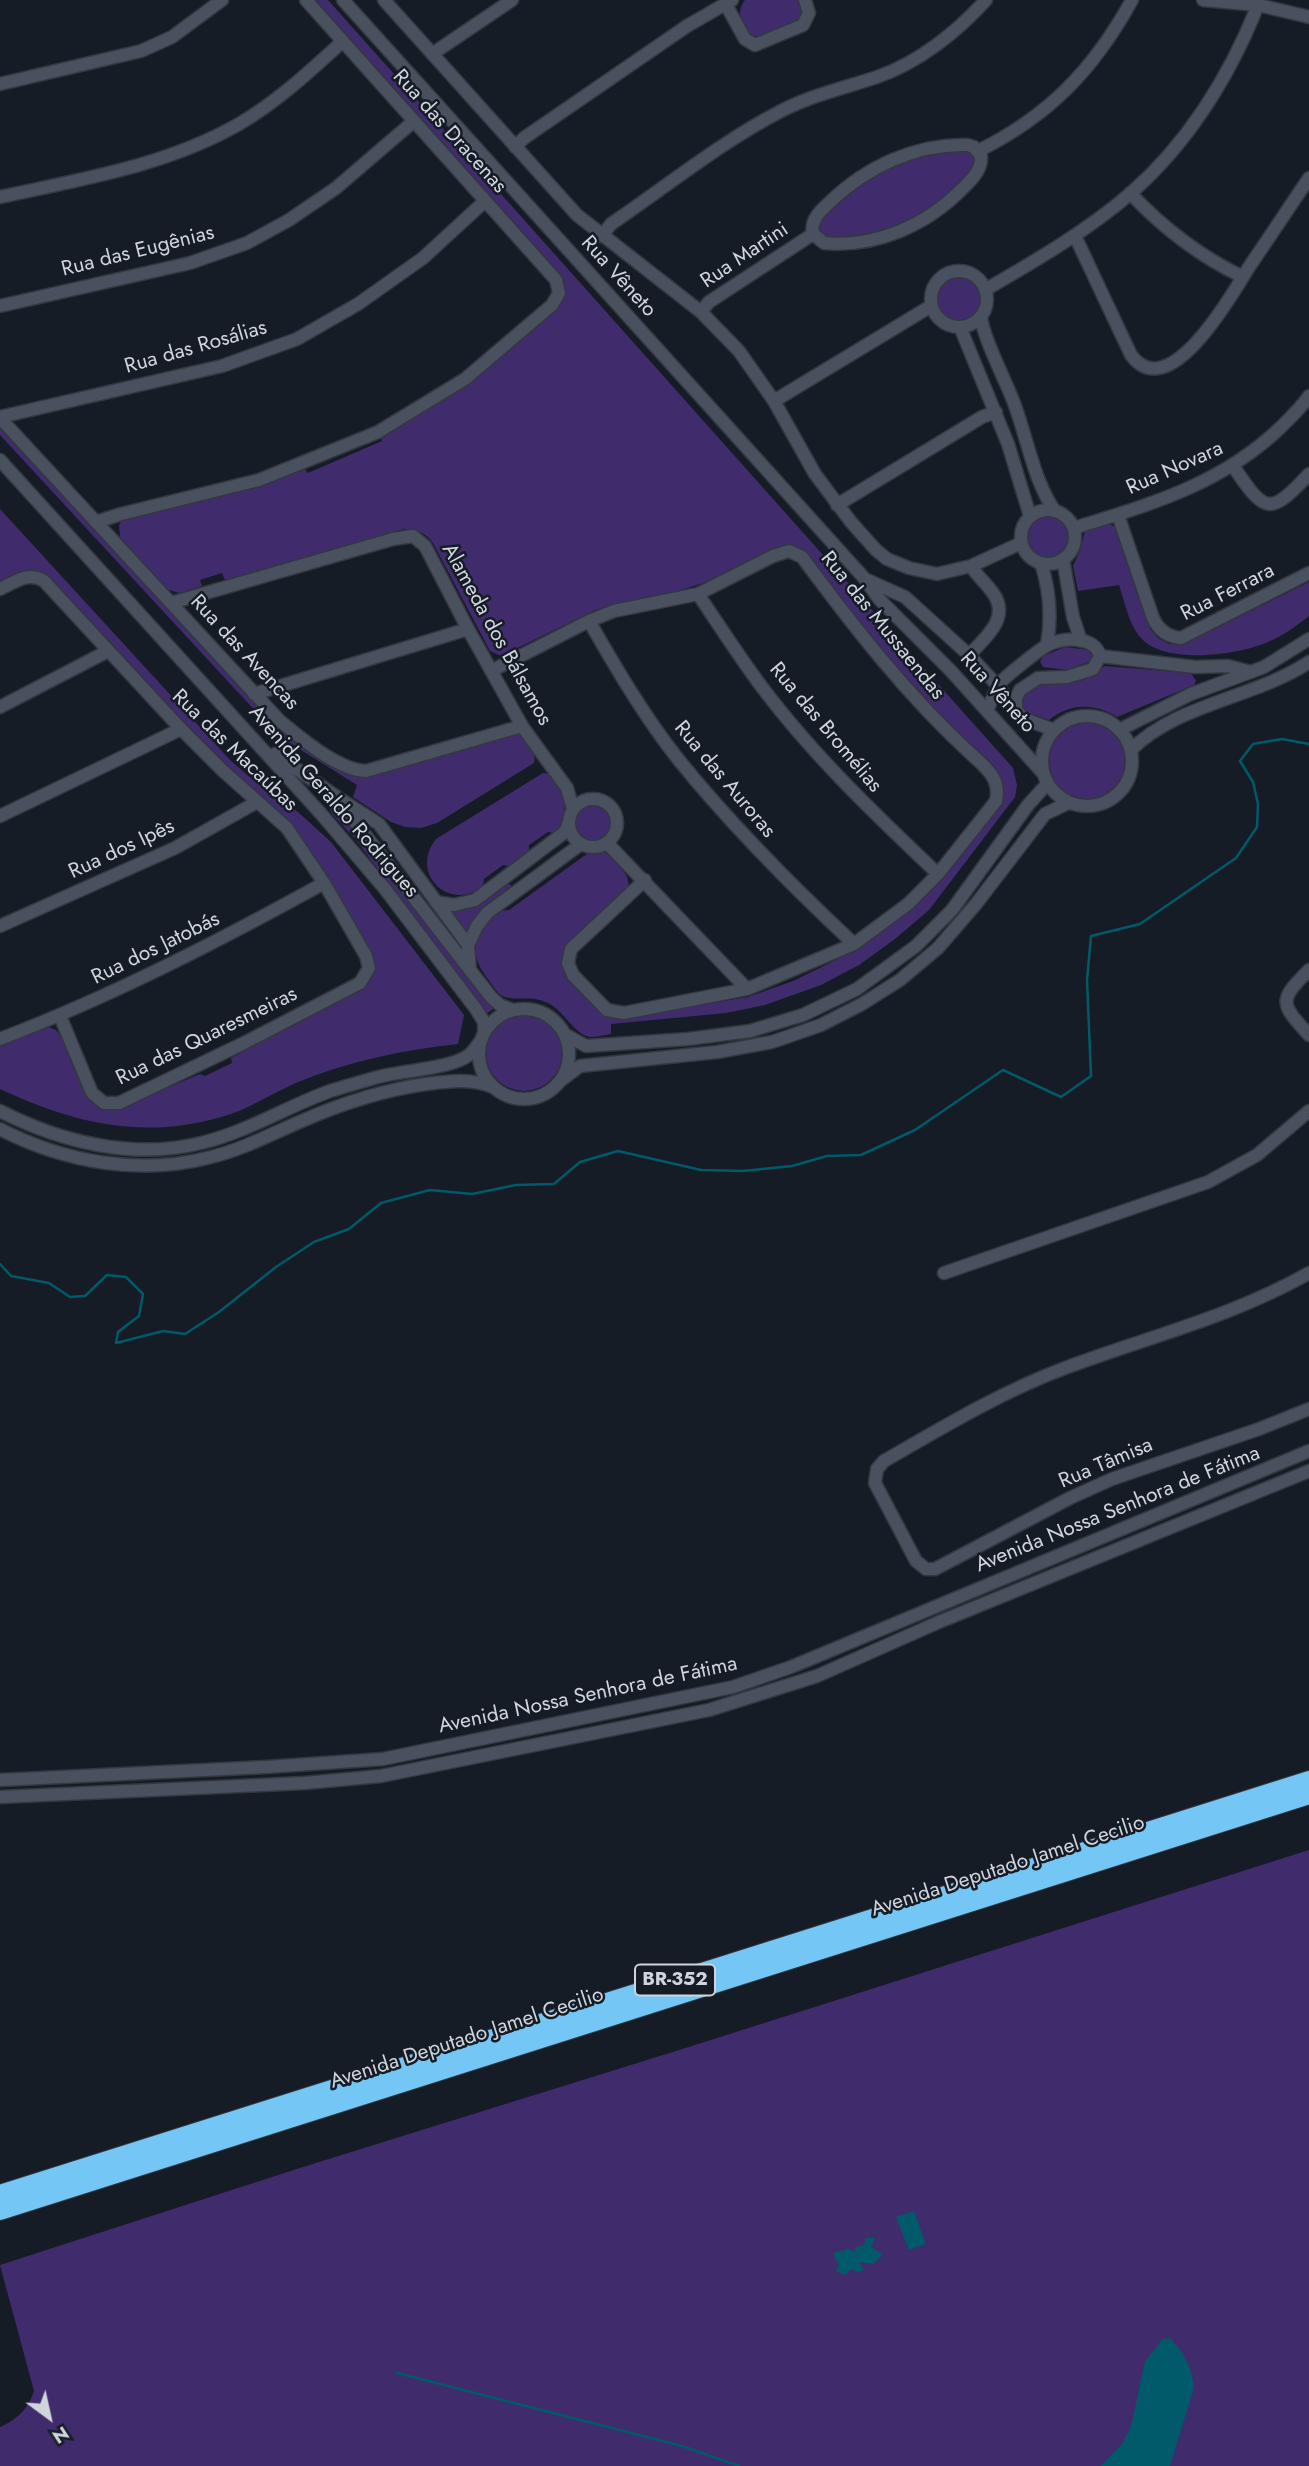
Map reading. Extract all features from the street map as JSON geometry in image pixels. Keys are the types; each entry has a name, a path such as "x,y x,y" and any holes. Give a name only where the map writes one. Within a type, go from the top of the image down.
{"highway":[{"name":"Avenida Deputado Jamel Cecilio","path":"43,2189 1309,1780"},
{"name":"Avenida Deputado Jamel Cecilio","path":"43,2189 1309,1795"},
{"path":"0,2192 43,2189"},
{"path":"0,2214 43,2189"}],"street":[{"path":"0,84 141,51 172,37 222,0"},
{"name":"Rua das Dracenas","path":"96,523 121,514 259,480 378,432 465,379 552,305 559,293 556,280 306,0"},
{"name":"Rua Vêneto","path":"343,0 865,579 879,599 951,671 1045,778"},
{"path":"384,0 577,215 701,312 739,351 774,401 815,474 837,505 865,539 887,559 909,568 937,574 971,566 1021,543"},
{"path":"432,54 512,0"},
{"path":"515,147 524,138 687,26 729,2 745,39 755,44 803,25 809,13 805,0"},
{"path":"602,236 611,224 747,130 802,101 877,77 896,68 951,33 986,0"},
{"path":"978,151 1021,127 1067,90 1107,42 1132,0"},
{"path":"1203,0 1258,5 1309,17"},
{"path":"985,290 1074,236 1130,193 1179,142 1207,104 1236,56 1258,5"},
{"path":"0,197 141,166 197,146 240,123 289,89 343,41"},
{"name":"Rua das Eugênias","path":"0,306 190,263 247,243 289,220 336,188 414,121"},
{"name":"Rua Martini","path":"968,145 978,151 981,165 967,185 942,208 914,225 887,236 858,243 824,243 813,234 813,222 825,206 847,186 886,163 916,152 947,146 968,145"},
{"path":"1074,236 1131,355 1147,367 1164,366 1199,340 1215,322 1309,178"},
{"path":"1130,193 1179,239 1242,277"},
{"name":"Rua das Rosálias","path":"0,417 222,366 297,339 358,304 423,258 485,201"},
{"name":"Rua Martini","path":"701,312 709,302 813,234"},
{"path":"966,272 975,276 985,290 985,308 981,316 975,322 960,327 944,324 931,306 935,284 948,273 966,272"},
{"path":"774,401 931,306"},
{"path":"981,316 984,331 1025,432 1042,488 1055,511"},
{"path":"960,327 996,412 1020,477 1030,516"},
{"name":"Rua Novara","path":"1074,528 1189,489 1233,466 1272,436 1308,401"},
{"path":"837,505 982,417 996,412"},
{"name":"Rua das Avencas","path":"0,417 254,694 303,740 354,770 366,771 522,726"},
{"path":"0,460 229,711"},
{"path":"1233,466 1254,496 1269,503 1285,499 1309,474"},
{"path":"1046,510 1055,511 1070,520 1074,528 1074,545 1063,559 1049,564 1041,563 1028,556 1021,543 1022,528 1030,516 1046,510"},
{"name":"Rua Ferrara","path":"1118,515 1153,618 1163,632 1175,638 1181,638 1309,573"},
{"name":"Alameda dos Bálsamos","path":"171,603 393,539 413,536 425,546 522,726 567,788 573,809"},
{"name":"Rua das Mussaendas","path":"698,594 774,556 789,551 802,557 881,661 933,719 993,775 999,789 996,802 938,874"},
{"path":"1063,559 1073,617 1081,640"},
{"path":"1041,563 1050,608 1047,645"},
{"path":"969,655 995,626 999,610 994,594 971,566"},
{"name":"Rua das Macaúbas","path":"0,589 27,576 44,581 181,729 287,828 324,883 366,956 369,968"},
{"name":"Rua Vêneto","path":"865,579 905,597 969,655 1027,720 1054,730"},
{"path":"491,671 614,611 698,594"},
{"name":"Rua das Bromélias","path":"698,594 768,695 813,749 860,801 938,874"},
{"path":"893,613 905,597"},
{"name":"Rua das Auroras","path":"589,621 630,691 678,758 782,877 854,944"},
{"path":"254,694 468,629"},
{"path":"1119,730 1191,694 1277,660 1309,639"},
{"path":"987,711 998,686 1009,674 1047,645 1065,640 1081,640 1096,647 1100,656 1096,666 1083,673 1067,677 1041,677 1027,684 1018,694 1016,707"},
{"path":"0,707 108,651"},
{"path":"1100,656 1195,667 1228,666 1251,672"},
{"path":"1131,750 1155,731 1198,710 1272,683 1309,662"},
{"name":"Avenida Geraldo Rodrigues","path":"229,711 277,756 379,824 468,945"},
{"name":"Avenida Geraldo Rodrigues","path":"229,711 385,889 464,992 484,1022 483,1036"},
{"path":"1079,717 1094,717 1108,721 1119,730 1131,750 1130,775 1116,796 1105,803 1093,806 1068,803 1056,795 1045,778 1043,750 1054,730 1066,721 1079,717"},
{"path":"0,816 181,729"},
{"path":"0,1111 26,1124 87,1144 145,1150 200,1143 245,1129 329,1092 384,1074 453,1062 470,1055 502,1015 513,1010 529,1009 544,1013 557,1022 566,1035 586,1046 688,1039 750,1031 803,1015 857,989 916,946 952,910 1028,806 1045,778"},
{"name":"Alameda dos Bálsamos","path":"567,788 589,799 608,804 616,815 616,830 607,843"},
{"path":"323,816 325,801 337,797"},
{"name":"Avenida Geraldo Rodrigues","path":"337,797 491,997 500,1005 513,1010"},
{"path":"436,902 454,905 475,900 565,832 573,809 589,799"},
{"name":"Rua dos Ipês","path":"0,926 175,849 257,802"},
{"path":"0,1129 16,1138 62,1154 116,1165 163,1165 209,1158 256,1143 350,1101 403,1087 454,1080 478,1081 513,1097 536,1098 580,1066 717,1052 772,1042 821,1025 900,980 938,948 976,904 1045,814 1068,803"},
{"path":"569,822 572,835 581,844 594,847 607,843 747,989"},
{"path":"470,970 468,945 487,913 581,844"},
{"path":"536,856 545,870"},
{"path":"645,880 571,949 568,963 573,975 607,1010 624,1013 747,989 854,944 908,904 938,874"},
{"path":"508,877 518,890"},
{"name":"Rua dos Jatobás","path":"0,1039 60,1016 219,941 324,883"},
{"name":"Rua das Quaresmeiras","path":"60,1016 92,1093 104,1102 119,1103 244,1043 360,982 369,968"},
{"path":"1309,970 1289,990 1286,999 1290,1014 1309,1035"},
{"path":"560,1081 569,1059 566,1035"},
{"path":"483,1036 479,1051 480,1065 485,1077 494,1087"},
{"path":"944,1273 1208,1182 1263,1150 1309,1111"},
{"name":"Rua Tâmisa","path":"1309,1273 1270,1294 1229,1311 1085,1360 995,1398 884,1461 876,1473 877,1487 916,1560 926,1569 941,1567 1070,1498 1112,1479 1259,1429 1309,1409"},
{"name":"Avenida Nossa Senhora de Fátima","path":"0,1780 383,1759 733,1687 791,1667 1309,1451"},
{"name":"Avenida Nossa Senhora de Fátima","path":"0,1797 304,1783 381,1776 709,1710 817,1676 939,1622 1309,1471"},
{"path":"209,1770 210,1786"}],"shaded area":[{"path":"314,0 328,0 1013,768 1017,785 1015,797 929,910 859,965 821,985 765,1005 726,1013 611,1024 611,1034 590,1037 579,1032 548,1003 500,995 483,971 476,953 475,945 482,928 497,911 509,910 591,851 602,851 611,855 627,876 629,886 567,944 562,955 563,966 625,1017 748,997 793,981 836,960 878,933 1002,797 1003,785 998,772 935,713 884,656 802,550 791,546 778,548 709,581 672,593 595,610 501,656 490,651 433,543 417,531 404,529 225,580 222,573 200,580 202,586 179,593 166,589 120,537 119,525 123,518 275,480 305,469 308,473 382,441 380,435 553,309 558,274"},
{"path":"745,0 801,0 803,11 797,20 783,29 756,36 747,31 741,21 740,10"},
{"path":"967,150 976,158 967,177 936,204 907,222 878,232 844,237 825,238 817,229 822,218 836,203 881,172 897,164 931,154"},
{"path":"959,277 975,283 981,299 975,315 959,321 943,315 937,299 943,283"},
{"path":"0,425 278,724 344,770 517,733 530,746 534,763 437,823 421,828 405,827 391,822 353,797 357,785 272,729 0,435"},
{"path":"0,509 231,761 298,812 331,842 464,1015 458,1044 357,1062 298,1082 231,1114 192,1124 163,1127 136,1127 81,1119 0,1089 0,1043 49,1027 61,1036 91,1102 100,1108 116,1109 200,1074 205,1076 232,1063 231,1058 360,989 369,979 372,967 371,957 310,852 293,828 214,755 47,576 31,571 0,584"},
{"path":"1048,516 1063,522 1069,537 1063,552 1048,558 1033,552 1027,537 1033,522"},
{"path":"1108,523 1117,528 1150,629 1158,638 1169,644 1188,642 1309,582 1309,616 1274,640 1239,651 1185,655 1153,647 1142,639 1134,627 1119,585 1078,591 1073,566 1085,531"},
{"path":"1065,647 1089,650 1092,654 1091,661 1066,670 1043,667 1040,662 1043,656"},
{"path":"1105,666 1191,673 1196,681 1194,685 1117,717 1100,709 1083,707 1065,710 1049,720 1025,712 1020,707 1020,693 1042,682 1066,684 1083,680"},
{"path":"1087,723 1101,726 1114,734 1122,747 1125,761 1122,775 1114,788 1101,796 1087,799 1073,796 1060,788 1052,775 1049,761 1052,747 1060,734 1073,726"},
{"path":"543,773 550,774 565,796 562,825 559,829 554,833 548,832 529,845 529,853 510,866 503,865 484,879 483,886 470,893 458,895 446,892 437,885 430,876 427,864 429,852 436,839"},
{"path":"333,804 338,804 496,1007 486,1014 356,840 332,814 330,809"},
{"path":"593,804 606,810 612,823 606,836 593,842 580,836 574,823 580,810"},
{"path":"506,883 511,885 511,889 477,915 467,932 449,908"},
{"path":"524,1015 538,1018 551,1026 559,1039 562,1053 559,1067 551,1080 538,1088 524,1091 510,1088 497,1080 489,1067 486,1053 489,1039 497,1026 510,1018"},
{"path":"1309,1850 1309,2466 0,2466 0,2427 22,2413 34,2391 0,2265"}],"water":[{"path":"914,2211 926,2244 909,2250 896,2217"},
{"path":"865,2238 875,2238 871,2247 883,2254 873,2264 859,2262 864,2270 858,2272 850,2269 846,2275 836,2271 839,2266 833,2253 848,2249 857,2253 854,2249 865,2244"},
{"path":"1170,2338 1186,2360 1194,2387 1170,2466 1101,2466 1122,2444 1131,2427 1145,2361 1163,2339"}],"waterway":[{"path":"0,1264 11,1276 49,1283 70,1297 85,1296 107,1275 126,1277 143,1294 139,1316 118,1332 116,1343 163,1331 185,1334 219,1312 276,1267 314,1242 349,1229 381,1203 430,1190 472,1194 516,1185 554,1184 580,1162 618,1151 701,1170 743,1171 792,1166 827,1156 861,1155 915,1130 1003,1070 1061,1097 1091,1076 1087,980 1091,936 1140,924 1236,858 1257,827 1258,804 1253,782 1240,761 1253,744 1282,739 1309,744"},
{"path":"397,2373 682,2446 739,2466"}]}
